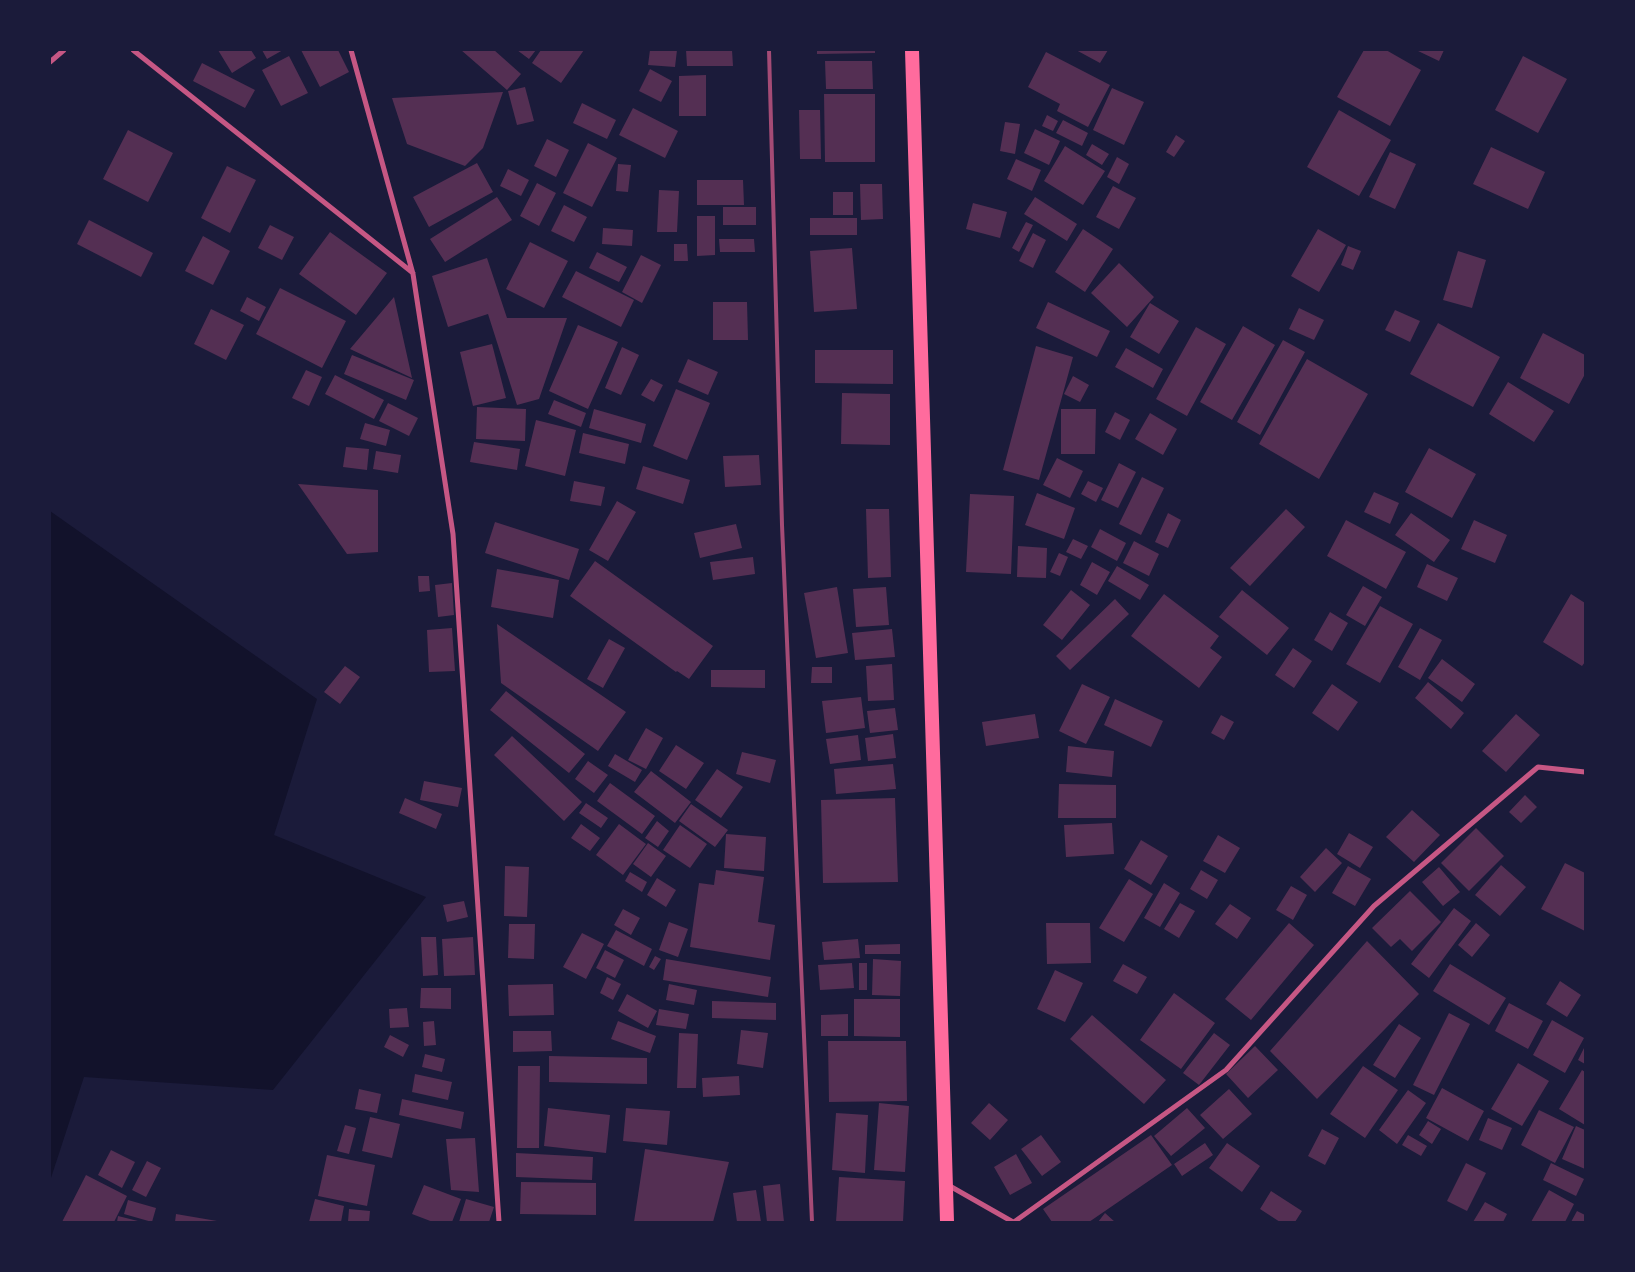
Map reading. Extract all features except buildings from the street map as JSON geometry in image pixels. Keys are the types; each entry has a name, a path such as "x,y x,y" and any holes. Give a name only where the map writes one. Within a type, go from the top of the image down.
{"highway":[{"path":"912,50 947,1222"}],"street":[{"path":"50,62 64,50"},
{"path":"133,50 414,274"},
{"path":"351,50 414,274 453,534 499,1222"},
{"path":"947,1185 1013,1222 1226,1070 1374,906 1538,767 1585,772"}],"shaded area":[{"path":"50,511 317,699 274,835 426,897 273,1090 84,1077 50,1181"}],"railway":[{"path":"769,50 782,525 812,1222"}]}
